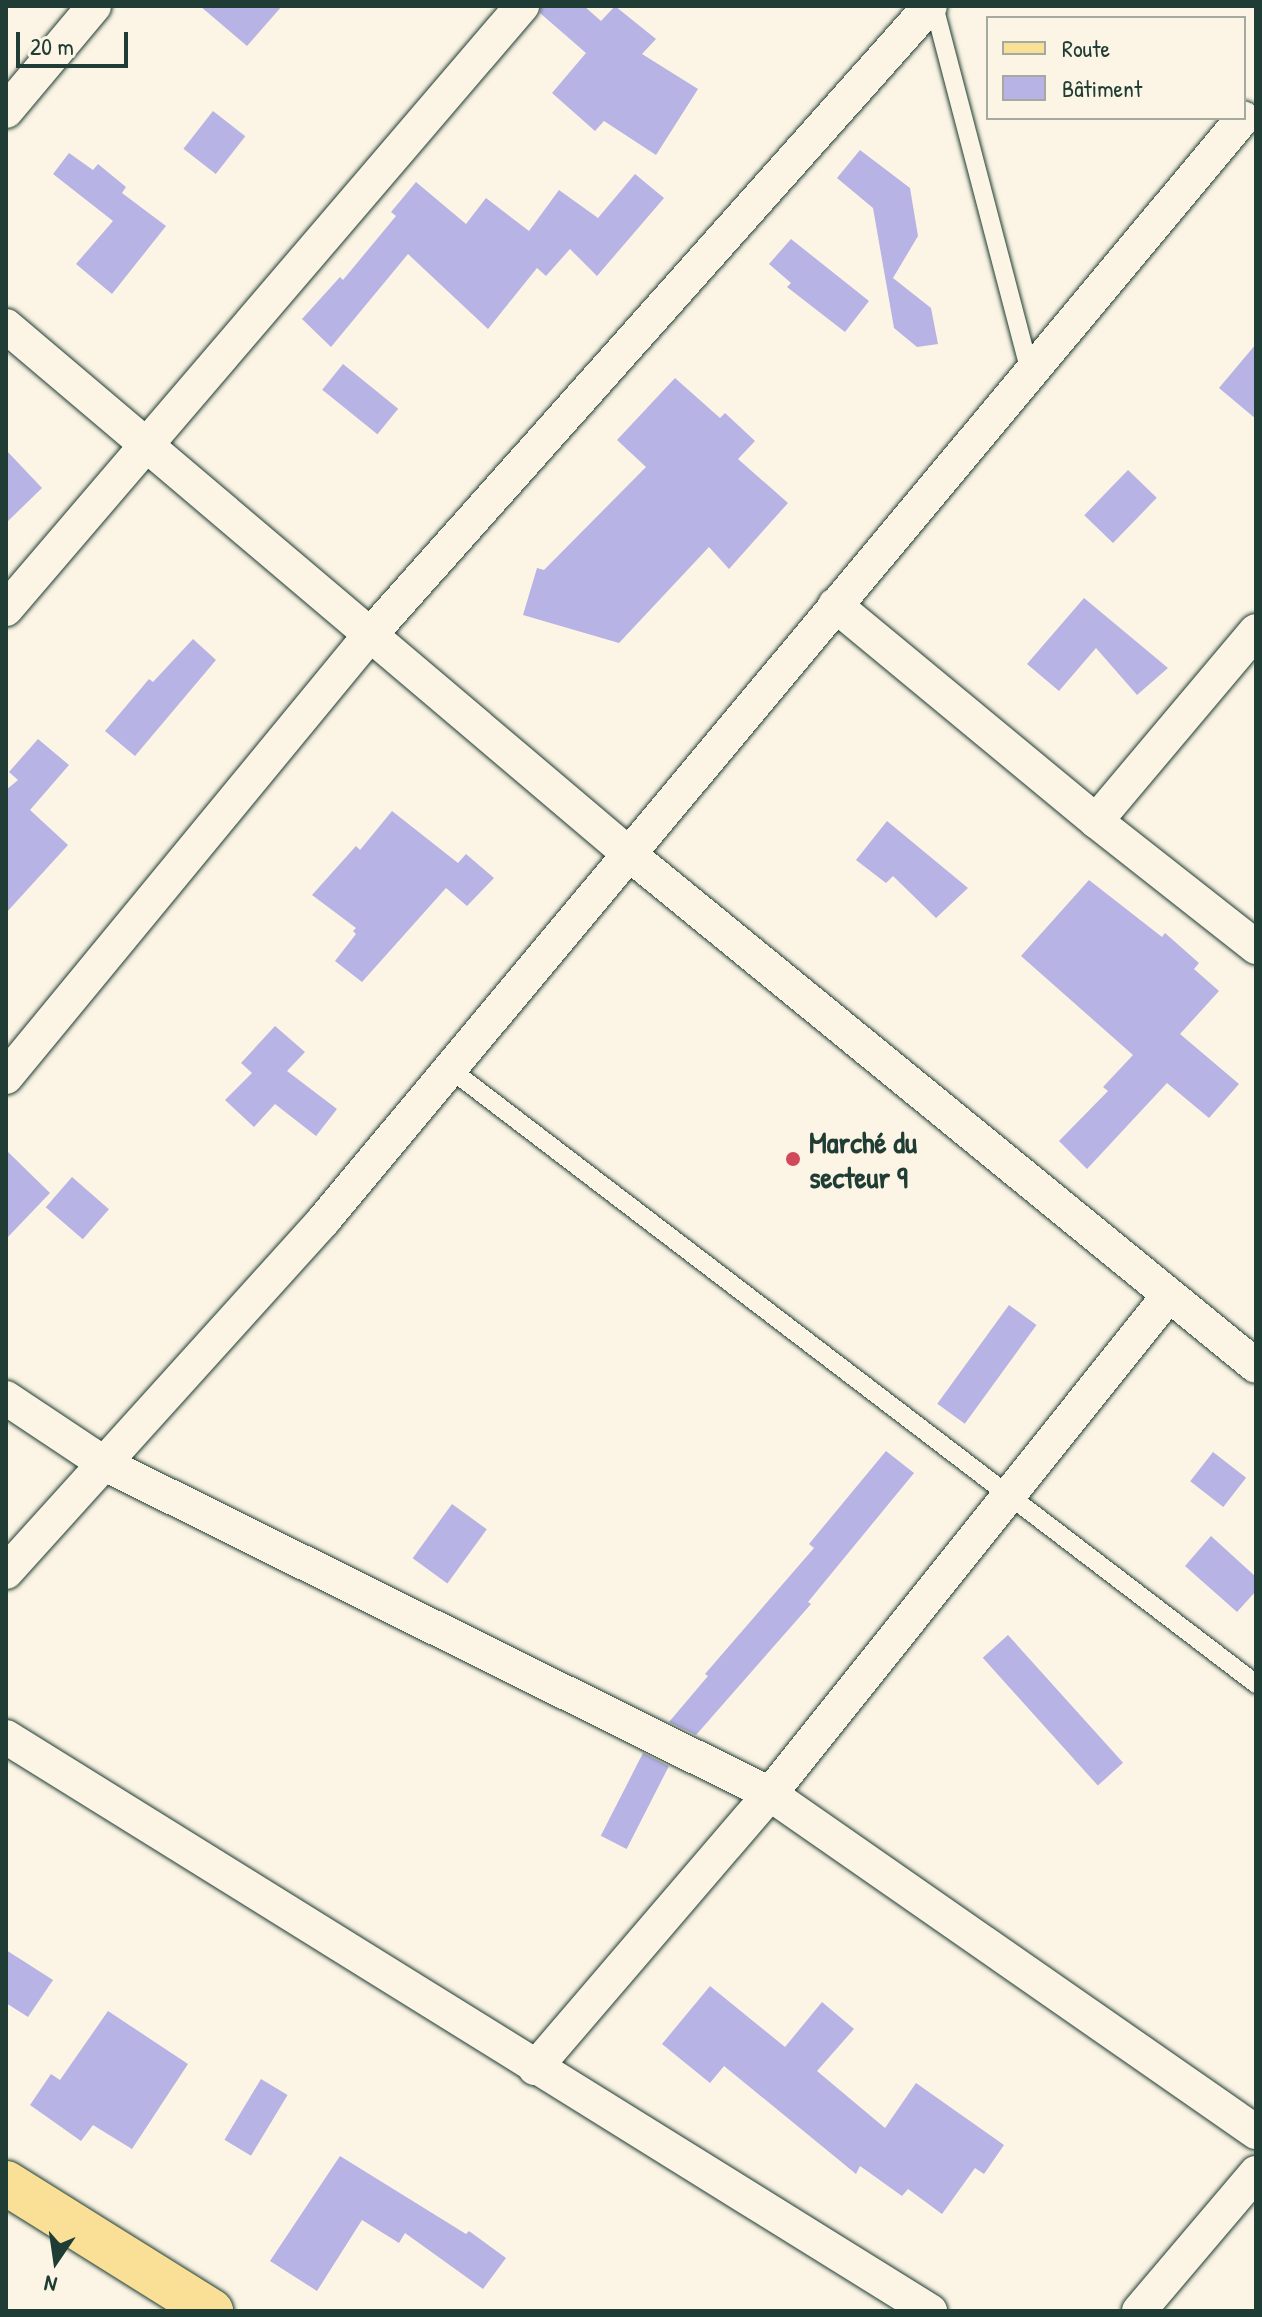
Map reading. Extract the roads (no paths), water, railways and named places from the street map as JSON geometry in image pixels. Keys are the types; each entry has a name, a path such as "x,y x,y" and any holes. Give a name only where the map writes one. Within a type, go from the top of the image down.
{"main road":[{"path":"6,2183 198,2308"}],"street":[{"path":"6,111 94,6"},
{"path":"6,609 522,6"},
{"path":"6,1077 370,635 932,6"},
{"path":"6,1572 323,1221 1242,120"},
{"path":"6,326 629,854 1256,1366"},
{"path":"835,605 1096,821 1256,947"},
{"path":"1096,821 1256,631"},
{"path":"535,2068 770,1794 1169,1295"},
{"path":"6,1398 105,1464 770,1794 1256,2132"},
{"path":"6,1737 930,2311"},
{"path":"1139,2311 1256,2173"}],"lane":[{"path":"932,6 1030,373"},
{"path":"450,1069 1256,1684"}],"place":[{"name":"Marché du secteur 9","path":"793,1159"}]}
